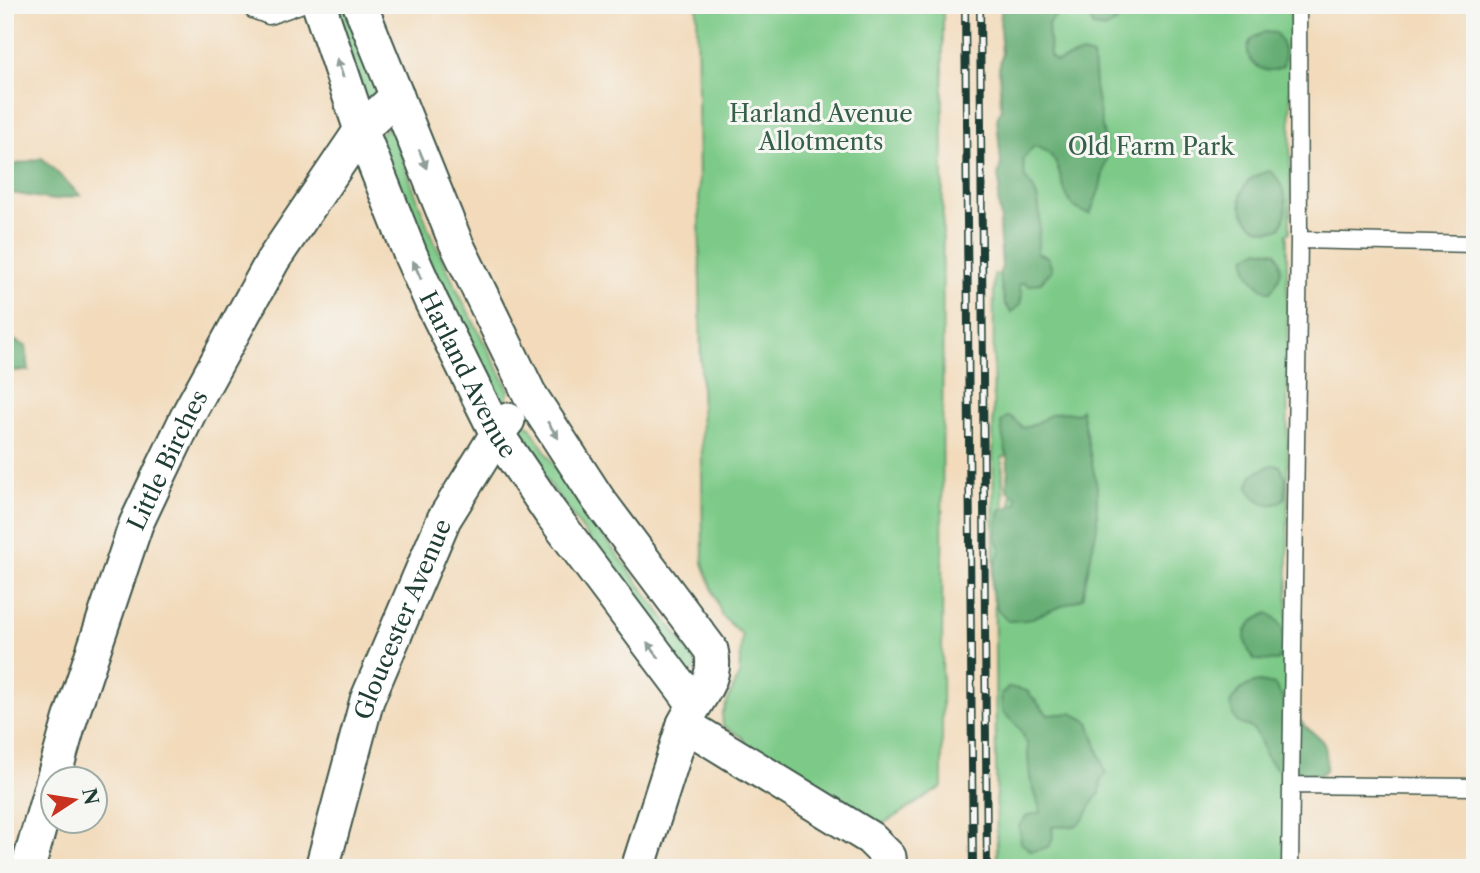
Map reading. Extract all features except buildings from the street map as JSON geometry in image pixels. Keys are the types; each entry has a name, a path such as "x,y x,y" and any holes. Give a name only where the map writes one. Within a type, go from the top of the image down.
{"street":[{"name":"Harland Avenue","path":"319,5 361,130 431,301 497,433 689,714 712,677 715,664 711,650 598,499 530,393 456,243 360,5"},
{"name":"Little Birches","path":"28,868 60,750 136,524 190,411 274,260 361,130 397,96"},
{"name":"Gloucester Avenue","path":"322,868 367,700 444,519 497,433 530,393"},
{"path":"638,868 689,714 870,838 889,857 890,868"}],"lane":[{"path":"249,5 253,10 269,16 300,5"},
{"path":"1290,868 1299,240 1298,5"},
{"path":"1299,240 1475,244"},
{"path":"1291,785 1475,787"}],"green space":[{"path":"335,5 342,5 346,10 376,90 374,99 365,102"},
{"name":"Harland Avenue Allotments","path":"697,5 943,5 942,787 878,827 749,749 742,737 723,726 722,714 739,675 742,635 722,616 703,563"},
{"path":"1001,5 1125,5 1117,22 1105,29 1094,27 1087,13 1074,11 1056,15 1048,24 1050,56 1056,62 1083,53 1093,56 1095,86 1107,155 1100,188 1090,214 1078,209 1070,201 1054,159 1046,151 1034,146 1023,159 1025,178 1036,194 1040,213 1037,253 1048,257 1052,270 1040,283 1029,286 1024,282 1019,285 1022,295 1020,305 1011,312 1005,303 999,274 1002,267 998,199 1001,163 997,119 1001,109"},
{"name":"Old Farm Park","path":"1009,5 1291,5 1290,232 1287,234 1285,868 997,868 994,275 999,274 1005,303 1010,311","holes":["1011,453 1012,621 1008,620 1002,458"]},
{"path":"1264,32 1276,33 1284,49 1283,66 1274,70 1259,67 1249,57 1249,44 1253,38"},
{"path":"388,127 392,131 431,235 509,390 507,399 498,401 456,327 376,137"},
{"path":"42,158 80,195 53,200 5,192 5,167"},
{"path":"1270,171 1280,183 1286,206 1280,228 1268,230 1257,227 1248,219 1242,209 1241,198 1244,187 1254,177"},
{"path":"1259,249 1276,252 1280,263 1279,278 1270,292 1256,283 1247,268 1246,257"},
{"path":"5,336 26,346 29,371 5,371"},
{"path":"1081,409 1097,487 1097,527 1082,598 1027,620 1008,621 996,605 991,587 1001,549 996,538 1000,510 1017,504 1017,497 1007,490 1008,461 1001,422 1011,417 1023,428 1052,414 1077,414"},
{"path":"524,422 530,427 571,492 694,658 696,667 693,671 685,672 514,435"},
{"path":"1271,465 1280,466 1286,478 1285,498 1275,504 1260,501 1248,488 1252,475"},
{"path":"1268,613 1282,628 1284,648 1277,661 1254,660 1246,644 1246,632 1253,622"},
{"path":"1259,682 1275,685 1298,719 1321,739 1326,750 1326,770 1318,777 1299,779 1279,770 1268,760 1257,734 1235,719 1230,703 1242,689"},
{"path":"1009,687 1027,691 1048,715 1072,713 1089,722 1106,774 1101,780 1100,794 1081,822 1073,826 1052,827 1053,838 1049,845 1031,851 1021,843 1019,826 1027,816 1041,812 1030,778 1027,744 1020,729 1002,711 1001,694"}],"railway":[{"path":"965,5 973,868"},
{"path":"980,5 987,868"}]}
